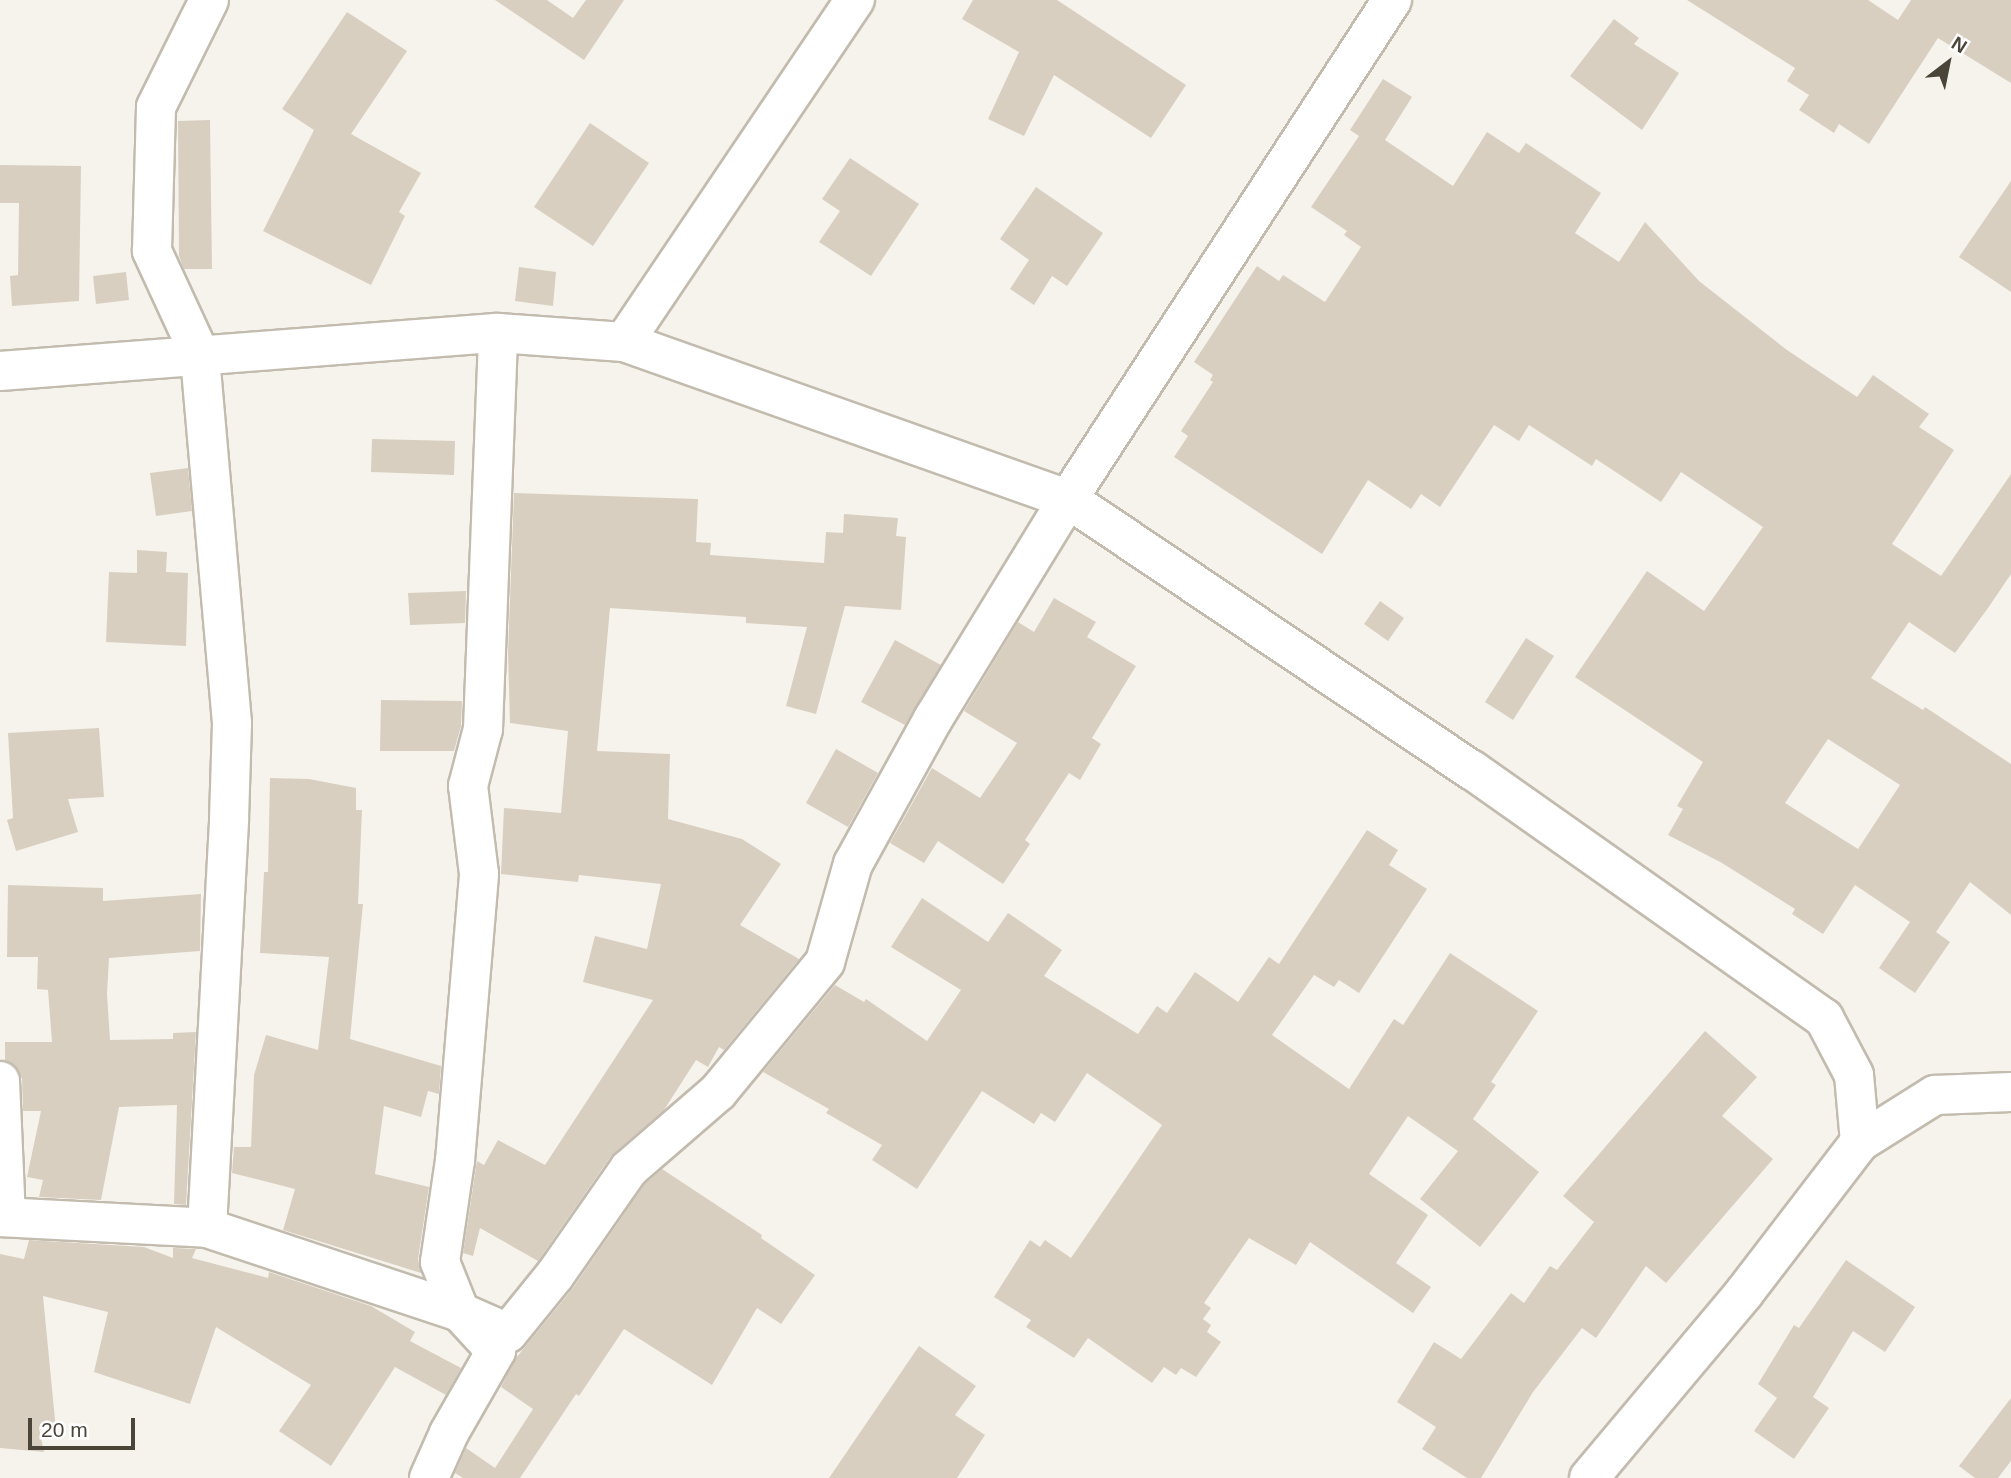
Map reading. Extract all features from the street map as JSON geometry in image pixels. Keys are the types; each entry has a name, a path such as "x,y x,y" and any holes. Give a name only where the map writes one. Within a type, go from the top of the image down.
{"street":[{"path":"207,1228 232,723 200,355 152,251 156,107 209,0"},
{"path":"624,342 855,0"},
{"path":"0,1081 3,1217 207,1228 460,1312 508,1333 555,1275 629,1169 718,1092 825,962 853,864 933,719 1068,499 1392,0"},
{"path":"429,1478 449,1433 496,1351 460,1312 440,1262 455,1161 479,874 468,786 483,729 498,332"},
{"path":"0,371 498,332 624,342 1068,499 1472,770 1824,1018 1854,1075 1860,1142"},
{"path":"1589,1478 1744,1293 1860,1142 1935,1095 2011,1092"}],"building":[{"path":"495,0 547,0 573,18 586,0 624,0 584,60"},
{"path":"973,0 1057,0 1186,85 1151,138 1054,75 1024,136 988,119 1019,52 962,19"},
{"path":"1687,0 1868,0 1898,20 1911,0 2011,0 2011,83 1938,38 1869,144 1839,124 1834,133 1799,110 1809,95 1787,81 1795,68"},
{"path":"347,12 407,51 351,134 421,173 399,212 405,216 371,285 263,231 314,130 282,109"},
{"path":"1614,19 1639,38 1634,44 1679,73 1642,130 1570,76"},
{"path":"1383,79 1412,97 1385,140 1453,186 1487,132 1519,153 1526,143 1601,193 1575,233 1619,262 1645,222 1699,281 1787,350 1857,397 1873,375 1929,414 1919,427 1954,450 1892,544 1941,576 2011,474 2011,574 1988,608 1955,653 1909,622 1871,678 1923,710 1925,707 2011,764 2011,915 1970,882 1936,932 1950,942 1915,993 1879,968 1910,922 1855,885 1823,934 1792,914 1795,909 1722,863 1668,835 1683,809 1677,806 1703,762 1575,677 1647,571 1704,611 1763,527 1681,472 1661,502 1596,459 1592,466 1529,425 1519,441 1494,425 1440,507 1421,494 1411,509 1368,480 1322,554 1174,457 1188,436 1181,431 1213,382 1210,380 1213,375 1194,362 1257,266 1279,281 1283,275 1325,302 1361,247 1344,235 1347,231 1311,207 1359,136 1350,130","holes":["1828,739 1900,785 1858,849 1785,803"]},
{"path":"210,120 212,269 184,269 179,256 178,121"},
{"path":"590,123 649,163 593,246 534,207"},
{"path":"850,158 919,204 871,276 819,242 840,211 822,199"},
{"path":"0,165 81,166 79,301 12,306 10,276 18,275 19,203 0,203"},
{"path":"2011,181 2011,292 1959,257"},
{"path":"1036,187 1103,233 1067,286 1052,276 1034,305 1010,289 1029,260 1000,239"},
{"path":"519,267 556,272 553,306 515,301"},
{"path":"126,272 129,300 96,304 93,276"},
{"path":"372,439 455,441 454,475 371,472"},
{"path":"188,468 192,511 156,516 150,473"},
{"path":"514,493 698,499 696,542 711,543 710,555 824,563 826,532 843,533 844,514 898,518 896,536 906,537 901,610 845,606 816,714 786,706 807,627 746,623 746,617 610,608 597,751 670,754 668,819 742,839 781,864 740,925 799,959 724,1050 719,1047 708,1067 696,1060 664,1110 611,1156 538,1261 480,1228 473,1256 463,1253 477,1161 484,1165 498,1140 545,1165 653,1000 583,982 595,936 647,949 661,884 579,875 578,882 501,874 504,808 561,813 568,731 510,723 508,652"},
{"path":"137,550 167,552 166,572 188,573 186,646 106,642 109,572 137,573"},
{"path":"466,591 465,623 410,625 408,593"},
{"path":"1054,598 1096,622 1087,637 1136,666 1092,738 1101,744 1080,780 1069,773 1025,840 1030,844 1003,884 938,841 924,863 890,843 932,768 980,798 1017,743 964,711 1018,622 1034,632"},
{"path":"1380,601 1404,618 1388,641 1364,624"},
{"path":"1526,638 1554,656 1513,720 1485,702"},
{"path":"895,640 941,665 905,725 861,702"},
{"path":"381,700 462,701 461,726 454,751 380,751"},
{"path":"99,728 104,797 68,799 78,832 16,851 7,820 13,818 8,733"},
{"path":"836,749 878,773 848,827 806,803"},
{"path":"270,778 309,779 356,788 356,810 362,810 358,904 363,904 350,1039 441,1066 439,1094 428,1091 421,1117 384,1106 375,1174 429,1187 418,1259 421,1273 283,1230 295,1189 232,1173 234,1147 251,1147 254,1075 266,1035 318,1050 329,957 260,953 264,872 268,872"},
{"path":"1367,830 1398,850 1389,865 1427,889 1359,993 1339,980 1334,987 1314,975 1272,1035 1349,1089 1394,1019 1403,1025 1450,953 1538,1011 1491,1082 1496,1085 1473,1119 1539,1172 1480,1247 1420,1199 1458,1151 1408,1116 1369,1174 1428,1215 1396,1263 1431,1287 1413,1313 1310,1242 1296,1265 1249,1238 1204,1303 1211,1308 1203,1319 1211,1325 1207,1332 1221,1342 1196,1377 1181,1368 1176,1375 1164,1367 1152,1383 1088,1338 1074,1358 1026,1327 1031,1320 994,1297 1030,1240 1040,1247 1045,1240 1071,1258 1162,1125 1087,1073 1055,1122 1041,1113 1034,1124 982,1091 917,1189 872,1160 882,1145 826,1113 829,1109 763,1072 835,985 864,1002 866,999 927,1041 961,990 891,947 922,898 988,942 1008,913 1062,950 1044,976 1138,1034 1157,1006 1167,1013 1195,972 1238,1002 1269,957 1279,964"},
{"path":"8,885 103,888 103,901 201,894 200,951 109,958 107,994 110,1040 173,1039 173,1033 196,1032 186,1205 174,1204 177,1105 119,1107 101,1200 39,1197 43,1180 27,1177 41,1111 23,1111 22,1079 18,1069 5,1060 5,1042 52,1042 48,990 37,989 38,957 7,957"},
{"path":"1705,1031 1757,1077 1722,1116 1773,1159 1666,1283 1646,1266 1596,1338 1582,1328 1533,1392 1481,1478 1467,1478 1422,1449 1436,1427 1397,1402 1434,1342 1461,1359 1511,1293 1524,1303 1550,1266 1557,1270 1594,1222 1563,1196"},
{"path":"662,1169 762,1235 761,1238 815,1275 781,1324 757,1308 712,1385 624,1329 579,1396 576,1394 520,1478 463,1478 455,1473 466,1448 495,1468 533,1409 501,1387 516,1358 573,1288 645,1184"},
{"path":"29,1240 144,1247 173,1258 173,1248 196,1249 192,1258 268,1278 269,1272 371,1306 415,1332 410,1341 461,1368 446,1395 395,1367 331,1466 279,1431 311,1385 216,1327 190,1404 94,1372 108,1312 43,1296 56,1430 39,1428 44,1452 0,1448 0,1254 24,1259"},
{"path":"1846,1260 1915,1307 1885,1352 1853,1331 1813,1397 1829,1408 1794,1459 1754,1431 1777,1398 1758,1384 1794,1325 1799,1328"},
{"path":"919,1346 976,1386 955,1415 985,1435 957,1478 829,1478"},
{"path":"2011,1398 2011,1461 1998,1478 1975,1478 1959,1466"}]}
